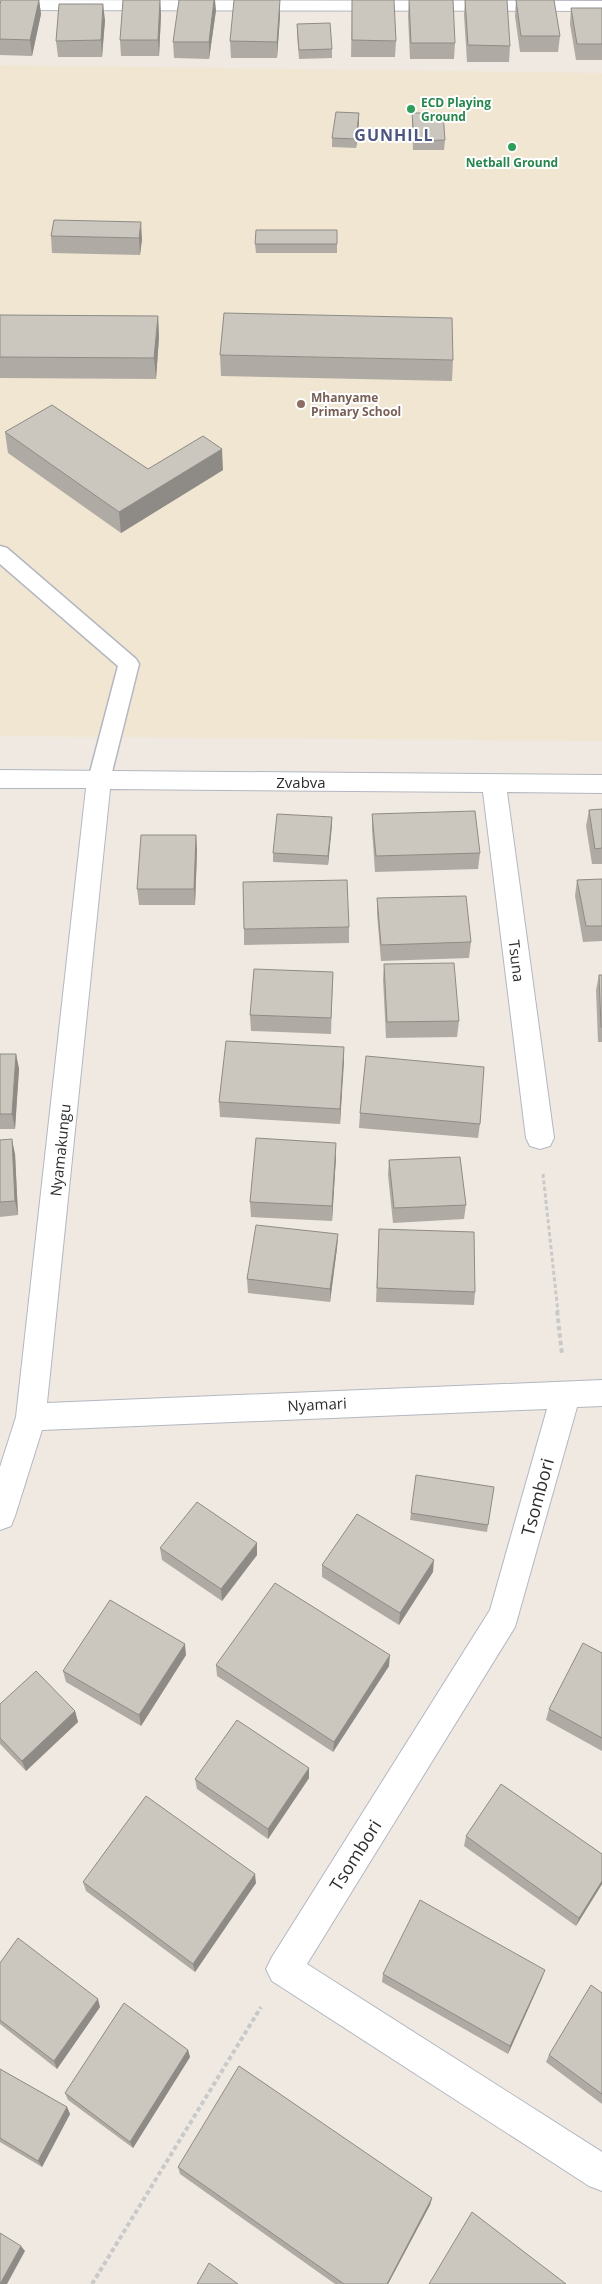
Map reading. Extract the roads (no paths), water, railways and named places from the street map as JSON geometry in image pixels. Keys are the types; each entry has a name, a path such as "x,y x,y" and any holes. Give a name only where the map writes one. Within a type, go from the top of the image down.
{"street":[{"path":"0,5 472,3 602,6"},
{"name":"Zvabva","path":"0,779 602,784"},
{"name":"Nyamakungu","path":"0,1516 32,1417 99,780"},
{"name":"Tsuna","path":"494,783 540,1138"},
{"name":"Nyamari","path":"32,1417 566,1393 602,1393"},
{"name":"Tsombori","path":"566,1393 504,1616 284,1969 602,2173"}],"lane":[{"path":"0,553 129,664 99,780"}],"place":[{"name":"ECD Playing Ground","path":"411,109"},
{"name":"Netball Ground","path":"512,147"},
{"name":"Mhanyame Primary School","path":"301,404"}],"district":[{"name":"GUNHILL","path":"394,135"}]}
